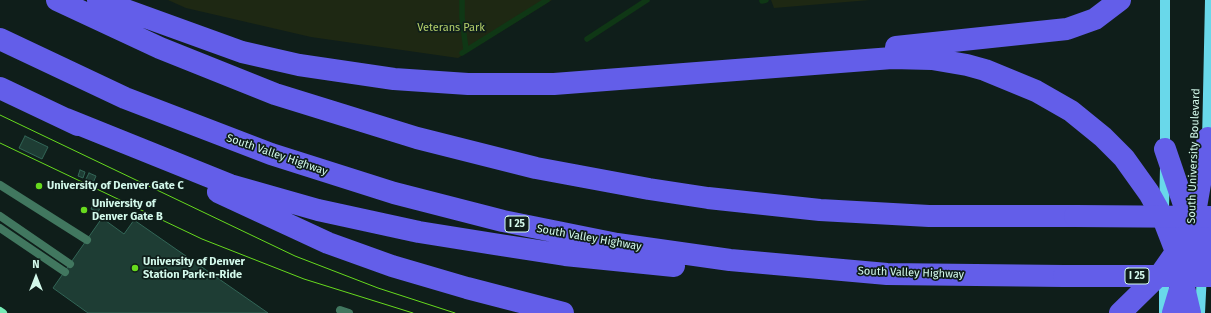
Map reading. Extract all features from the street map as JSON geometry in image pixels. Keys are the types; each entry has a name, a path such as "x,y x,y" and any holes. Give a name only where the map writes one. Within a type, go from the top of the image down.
{"highway":[{"path":"57,0 160,48 275,94 417,138 536,168 701,197 820,210 929,216 1211,217"},
{"path":"98,0 242,52 299,65 394,79 474,84 554,84 872,58 913,58 967,65 1001,76 1054,101 1087,123 1104,137 1132,168 1150,193 1164,221 1170,261 1183,279 1190,313"},
{"path":"746,68 940,42 1053,31 1091,21 1103,15 1120,0"},
{"name":"South Valley Highway","path":"0,39 125,98 195,126 321,170 444,206 553,232 676,253 730,260 887,274 1211,276"},
{"path":"0,88 290,226 358,254 433,279 563,313"},
{"path":"66,119 230,184 318,210 419,232 565,255 673,266 747,271 887,274"},
{"path":"1173,313 1183,279 1201,238 1200,189 1208,138"},
{"path":"1165,149 1201,238 1211,276"},
{"path":"1120,313 1170,261 1201,238"}],"main road":[{"path":"1164,221 1165,0"},
{"name":"South University Boulevard","path":"1208,138 1210,0"},
{"path":"1200,313 1201,238"},
{"path":"1164,313 1170,261"}],"lane":[{"path":"0,185 87,240"},
{"path":"0,216 70,264"},
{"path":"0,228 65,272"},
{"path":"340,310 349,313"}],"green space":[{"name":"Veterans Park","path":"168,0 552,0 458,58 311,37 186,8"},
{"path":"771,0 870,0 774,8"}],"building":[{"path":"25,136 48,147 42,159 19,148"},
{"path":"80,170 85,172 83,178 78,176"},
{"path":"89,173 96,176 93,183 86,179"},
{"path":"95,201 102,204 98,212 91,209"},
{"name":"University of Denver Station Park-n-Ride","path":"102,218 124,234 134,220 268,313 88,313 53,288"}],"waterway":[{"path":"462,0 462,17 466,50"},
{"path":"462,53 547,0"},
{"path":"587,39 647,0"},
{"path":"762,1 766,0"}],"tram line":[{"path":"0,115 295,256 378,288 455,313"},
{"path":"0,143 202,239 304,279 413,313"}],"place":[{"name":"University of Denver Gate C","path":"39,186"},
{"name":"University of Denver Gate B","path":"84,210"},
{"name":"University of Denver Station Park-n-Ride","path":"135,268"}]}
